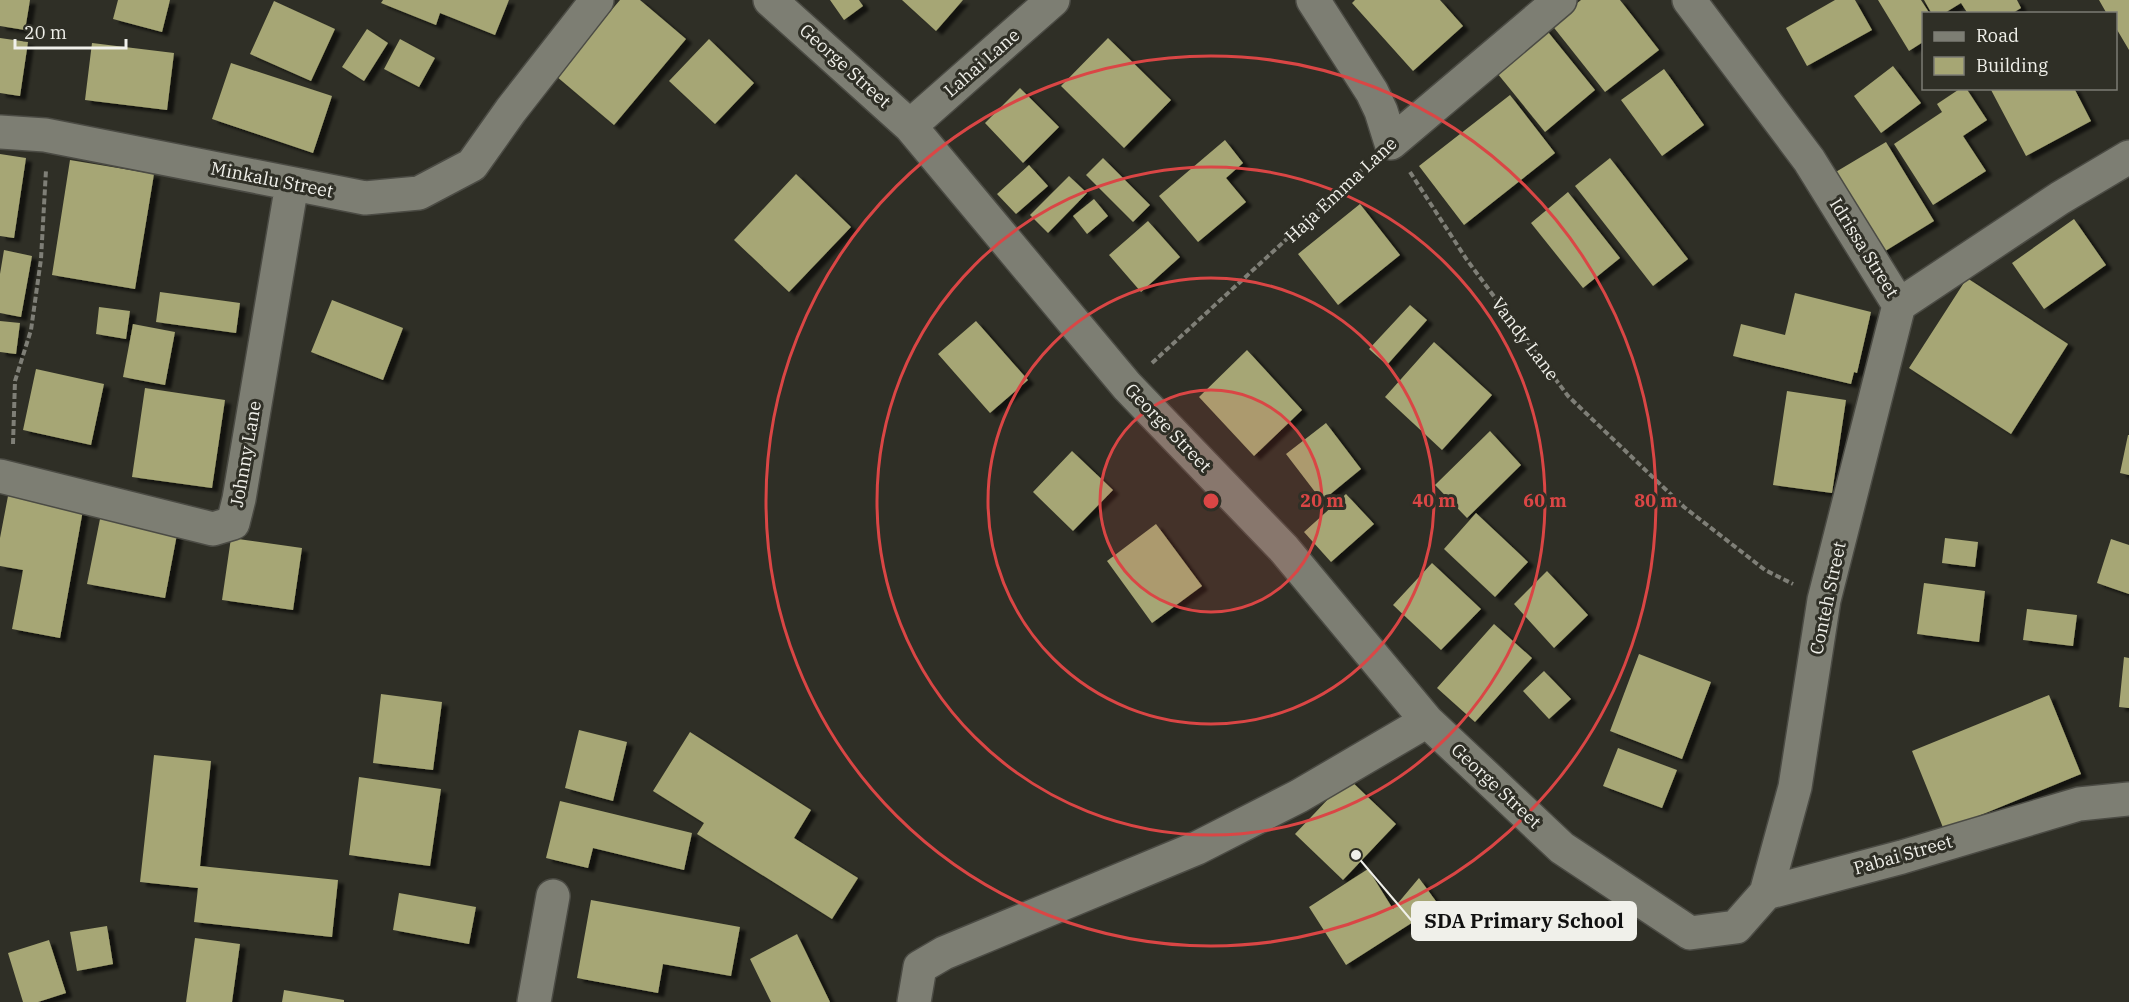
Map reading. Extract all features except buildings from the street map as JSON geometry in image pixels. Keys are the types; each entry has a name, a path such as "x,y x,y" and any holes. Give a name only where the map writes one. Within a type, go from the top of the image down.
{"street":[{"name":"Minkalu Street","path":"0,132 45,135 366,198 419,193 472,165 597,0"},
{"name":"George Street","path":"770,0 910,126 1127,386 1284,549 1427,721 1562,848 1690,933 1736,927 1766,893"},
{"name":"Lahai Lane","path":"910,126 1053,0"},
{"path":"1313,0 1372,92 1381,111 1391,143"},
{"name":"Haja Emma Lane","path":"1391,143 1560,0"},
{"name":"Idrissa Street","path":"1689,0 1809,160 1899,305 2060,198 2129,157"},
{"name":"Johnny Lane","path":"6,478 213,529 233,523 292,184"},
{"name":"Conteh Street","path":"1766,893 1795,787 1824,600 1899,305"},
{"path":"914,1002 920,967 944,953 1197,848 1299,796 1427,721"},
{"name":"Pabai Street","path":"1766,893 1902,857 2079,804 2129,800"},
{"path":"534,1002 553,896"}],"path":[{"path":"6,478 15,381 31,330 41,259 46,181 45,135"},
{"name":"Haja Emma Lane","path":"1127,386 1391,143"},
{"name":"Vandy Lane","path":"1391,143 1467,261 1568,396 1684,507 1765,570 1824,600"}],"place":[{"name":"SDA Primary School","path":"1356,855"}]}
